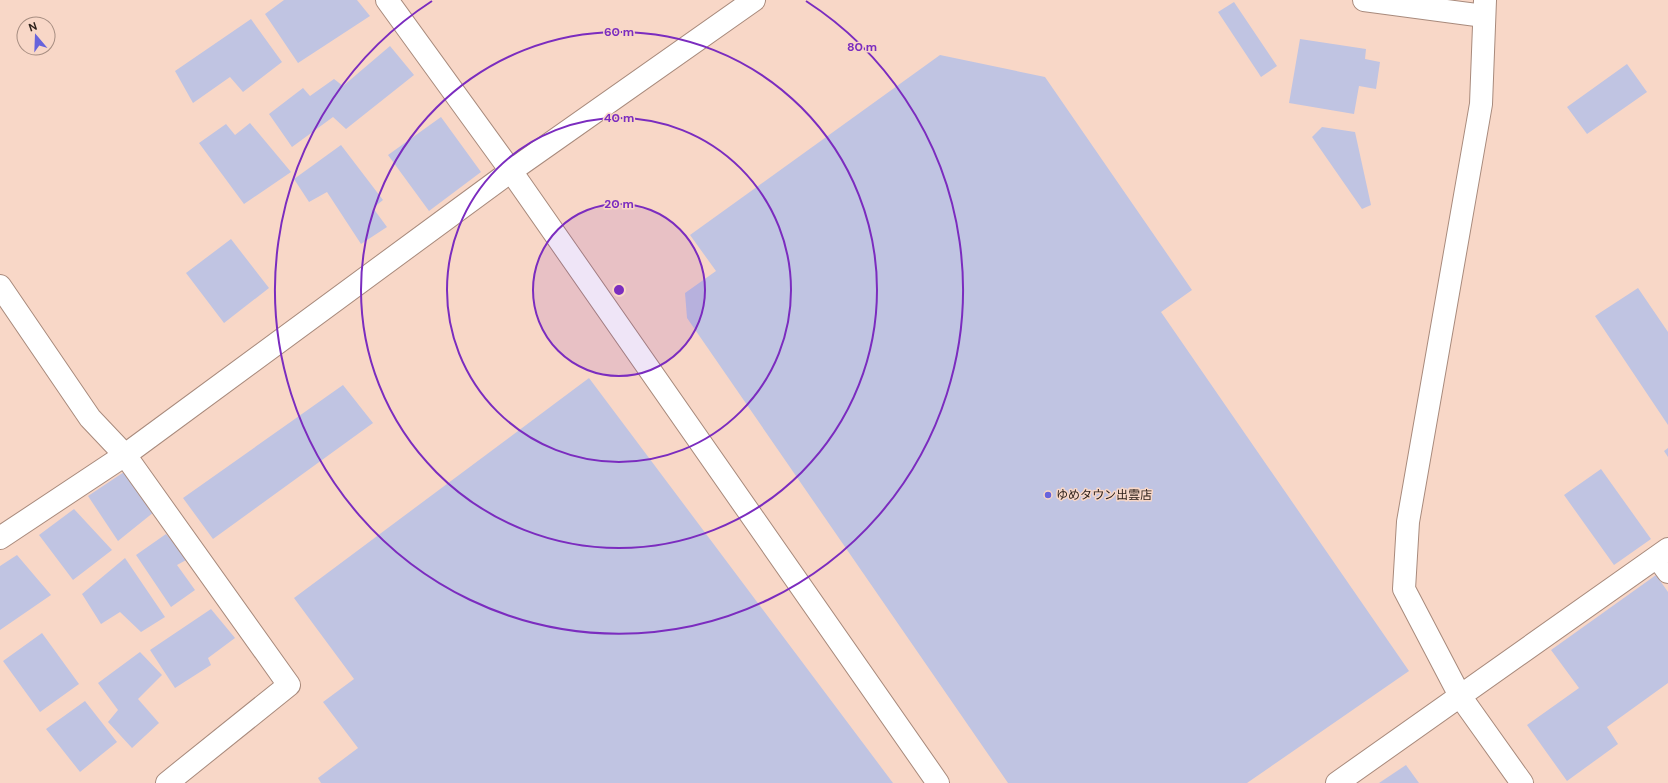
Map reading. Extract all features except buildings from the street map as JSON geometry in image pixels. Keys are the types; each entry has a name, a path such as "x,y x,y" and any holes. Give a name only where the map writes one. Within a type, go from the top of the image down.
{"street":[{"path":"387,0 512,171 938,783"},
{"path":"0,538 124,455 512,171 754,0"},
{"path":"1364,0 1484,8 1481,104 1408,522 1404,589 1460,696 1522,783"},
{"path":"0,286 90,418 124,455 289,685 167,783"},
{"path":"1337,783 1460,696 1664,559"}],"place":[{"name":"ゆめタウン出雲店","path":"1048,495"}]}
